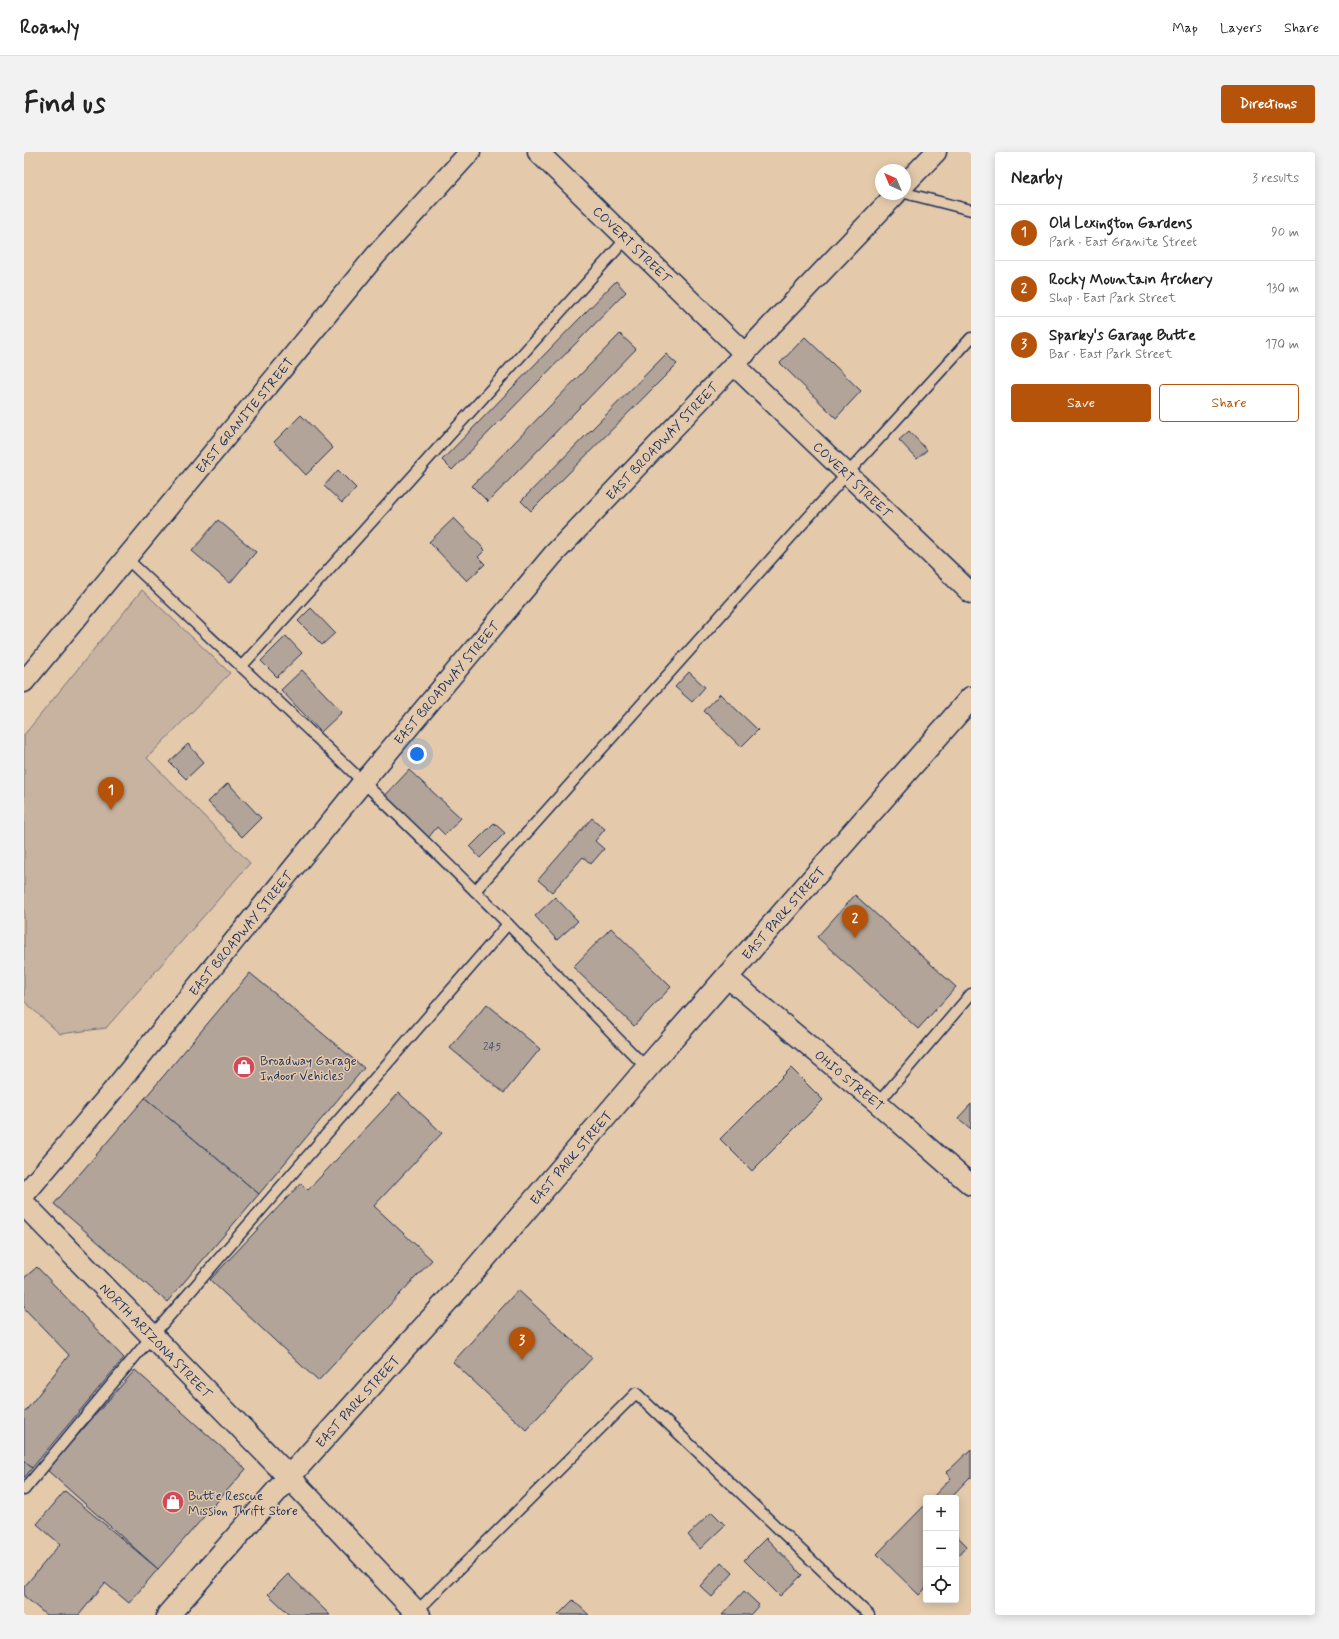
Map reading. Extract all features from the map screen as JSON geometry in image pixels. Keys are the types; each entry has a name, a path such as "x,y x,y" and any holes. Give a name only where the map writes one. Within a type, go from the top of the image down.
{"main road":[{"name":"EAST PARK STREET","path":"168,1615 467,1279 647,1068 971,698"},
{"name":"NORTH ARIZONA STREET","path":"24,1204 290,1477 417,1614"}],"street":[{"name":"EAST GRANITE STREET","path":"24,682 376,254 470,152"},
{"name":"COVERT STREET","path":"538,152 626,239 846,475 971,593"},
{"path":"911,178 936,152"},
{"name":"EAST BROADWAY STREET","path":"24,1195 110,1094 363,782 553,555 890,200"},
{"name":"OHIO STREET","path":"727,977 878,1103 971,1185"}],"lane":[{"path":"911,195 971,210"},
{"path":"241,667 626,239"},
{"path":"475,891 846,475 971,338"},
{"path":"126,558 363,782 475,891 612,1034 647,1068"},
{"path":"24,1490 152,1336 508,924"},
{"path":"878,1103 971,994"},
{"path":"417,1614 636,1393 869,1615"}],"shaded area":[{"path":"142,590 230,673 147,758 250,863 106,1028 60,1034 24,1001 24,735"}],"building":[{"path":"616,281 626,292 452,470 442,460"},
{"path":"620,334 636,349 488,502 472,486"},
{"path":"805,337 861,391 836,418 780,363"},
{"path":"666,354 677,364 531,511 521,501"},
{"path":"301,415 333,448 306,475 274,442"},
{"path":"909,431 927,450 917,459 899,440"},
{"path":"338,470 356,488 342,503 324,486"},
{"path":"454,518 485,550 478,557 485,564 467,581 429,542"},
{"path":"218,520 256,552 230,583 192,551"},
{"path":"311,608 335,633 322,645 298,621"},
{"path":"286,636 302,653 277,677 261,661"},
{"path":"302,670 342,712 321,732 281,690"},
{"path":"689,672 705,687 692,702 675,687"},
{"path":"720,694 758,730 741,747 704,711"},
{"path":"188,744 204,762 186,779 169,762"},
{"path":"409,770 461,818 445,835 437,827 428,838 384,797"},
{"path":"228,783 261,818 242,837 208,802"},
{"path":"592,818 605,829 595,841 604,849 591,864 583,857 552,892 538,880"},
{"path":"494,823 505,833 480,858 470,847"},
{"path":"855,895 956,987 918,1029 817,937"},
{"path":"555,897 578,921 557,940 535,916"},
{"path":"611,928 671,987 634,1026 573,967"},
{"path":"250,973 364,1068 259,1194 145,1098"},
{"path":"487,1004 540,1049 504,1093 450,1048"},
{"path":"791,1068 823,1100 752,1171 720,1139"},
{"path":"399,1093 442,1133 374,1206 432,1260 318,1381 210,1280 301,1183 308,1190"},
{"path":"145,1098 259,1194 167,1302 54,1204"},
{"path":"971,1104 971,1129 958,1118"},
{"path":"37,1267 124,1358 32,1468 24,1461 24,1413 69,1355 24,1308 24,1278"},
{"path":"518,1290 592,1358 526,1430 453,1362"},
{"path":"135,1370 246,1469 158,1569 47,1470"},
{"path":"971,1449 971,1478 970,1477 953,1495 935,1495 951,1478 946,1473"},
{"path":"24,1461 32,1468 24,1478"},
{"path":"65,1491 158,1569 129,1603 105,1583 79,1615 46,1615 24,1596 24,1587 60,1544 37,1524"},
{"path":"923,1507 923,1591 919,1595 877,1554"},
{"path":"712,1512 725,1525 700,1549 688,1535"},
{"path":"766,1538 802,1575 780,1596 744,1560"},
{"path":"959,1538 967,1546 959,1555"},
{"path":"721,1562 733,1573 712,1597 700,1586"},
{"path":"288,1574 330,1615 287,1615 288,1613 268,1594"},
{"path":"744,1591 759,1605 750,1615 722,1615"},
{"path":"573,1600 589,1615 558,1615"}],"place":[{"name":"Old Lexington Gardens","path":"111,810"},
{"name":"Rocky Mountain Archery","path":"855,938"},
{"name":"Broadway Garage Indoor Vehicles","path":"244,1067"},
{"name":"Sparky's Garage Butte","path":"522,1360"},
{"name":"Butte Rescue Mission Thrift Store","path":"173,1502"}]}
